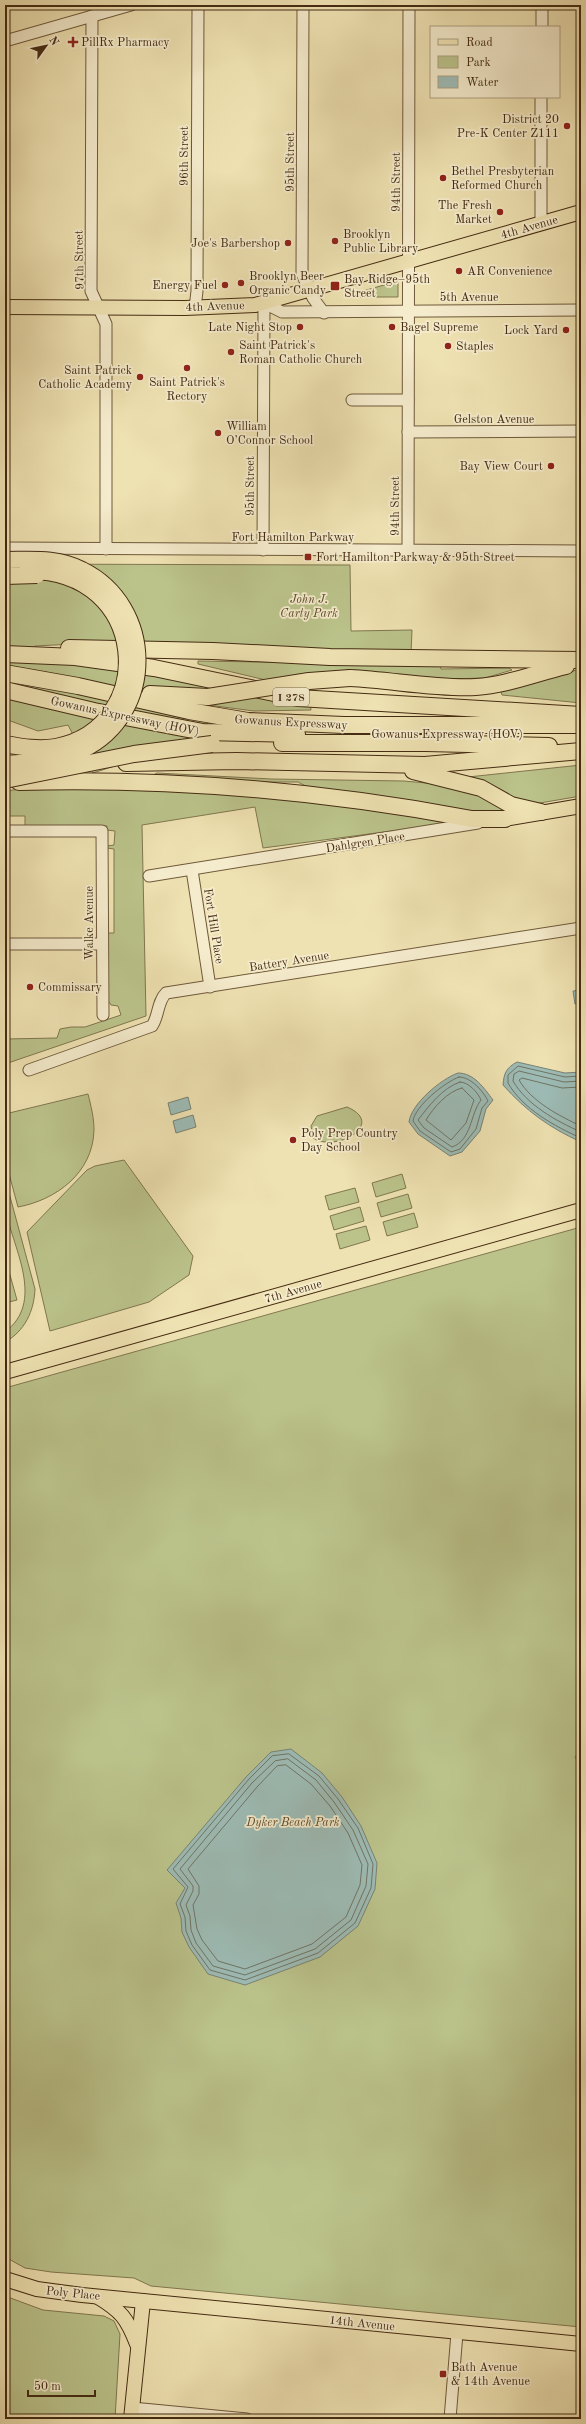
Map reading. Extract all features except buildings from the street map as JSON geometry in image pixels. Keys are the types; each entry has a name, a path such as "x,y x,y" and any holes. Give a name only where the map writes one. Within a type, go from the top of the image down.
{"highway":[{"path":"5,560 43,560 66,563 81,569 103,583 116,596 129,618 136,636 138,662 134,688 126,709 112,727 97,740 82,750 63,757 5,764"},
{"path":"5,564 59,566 73,570 93,582 112,600 126,621 131,638 133,662 132,680 121,707 109,724 94,737 62,751 42,754 5,755"},
{"path":"5,571 55,572 89,586 103,598 116,618 123,633 127,657 125,679 117,700 105,718 89,732 75,741 57,747 42,748 5,744"},
{"path":"5,576 54,577 70,581 87,591 100,602 113,620 119,636 122,657 120,678 113,699 101,716 84,730 67,739 48,743 25,742 5,736"},
{"path":"5,654 75,647 330,657 581,661"},
{"name":"Gowanus Expressway","path":"5,654 75,657 154,668 298,698 581,715"},
{"path":"78,686 165,695 208,697 309,681 350,678 445,687 476,687 503,683 581,661"},
{"name":"Gowanus Expressway","path":"8,673 78,686 189,711 269,722 344,725 581,725"},
{"name":"Gowanus Expressway (HOV)","path":"5,690 94,711 203,732 279,734 581,735"},
{"name":"Gowanus Expressway","path":"5,781 134,754 212,744 426,742 581,747"},
{"path":"126,763 237,761 425,765 581,751"},
{"path":"362,764 456,780 481,788 511,805 541,812"},
{"path":"5,781 126,781 301,793 472,819 505,819"}],"main road":[{"name":"4th Avenue","path":"5,307 195,308 264,303 581,212"},
{"name":"Dahlgren Place","path":"505,819 581,806"},
{"name":"7th Avenue","path":"5,1372 581,1210"},
{"name":"Poly Place","path":"5,2280 37,2289 143,2300"},
{"path":"96,2295 121,2312 129,2325 138,2346"},
{"path":"132,2414 143,2300"},
{"name":"14th Avenue","path":"143,2300 457,2333 581,2344"}],"street":[{"path":"5,41 92,16 107,8 132,5"},
{"name":"96th Street","path":"195,308 197,283 198,5"},
{"name":"95th Street","path":"303,5 302,274 308,290 324,312"},
{"name":"94th Street","path":"408,550 409,5"},
{"path":"542,5 542,26"},
{"name":"97th Street","path":"92,16 91,291 106,324 106,549"},
{"path":"540,224 541,98"},
{"name":"95th Street","path":"263,550 264,303"},
{"name":"5th Avenue","path":"264,303 282,312 581,310"},
{"path":"352,400 408,400"},
{"name":"Gelston Avenue","path":"408,432 581,431"},
{"name":"Fort Hamilton Parkway","path":"5,548 581,551"},
{"name":"Dahlgren Place","path":"149,876 505,819"},
{"name":"Walke Avenue","path":"5,831 102,831 103,1015"},
{"name":"Fort Hill Place","path":"192,870 210,987"},
{"name":"Battery Avenue","path":"29,1070 152,1026 156,1020 161,998 166,994 581,928"},
{"path":"5,944 102,944"},
{"path":"450,2419 457,2333"},
{"path":"132,2414 247,2419"}],"green space":[{"path":"398,281 398,297 357,297 356,293"},
{"name":"John J. Carty Park","path":"5,564 350,565 351,631 412,630 411,653 74,644 35,646 31,660 65,661 164,676 210,688 274,700 310,704 311,710 254,711 208,705 207,736 93,773 68,725 38,731 5,719"},
{"path":"198,661 440,665 441,669 509,668 512,670 485,678 446,679 343,671 270,681 198,664"},
{"path":"581,669 581,703 502,695 500,689"},
{"path":"581,765 581,796 534,804 518,804 468,777"},
{"path":"157,773 271,779 404,781 448,785 475,792 512,814 480,815 315,791 298,782 256,782 153,775"},
{"path":"61,784 297,799 440,818 452,823 263,848 255,807 142,825 146,1016 5,1064 5,1039 57,1038 60,1029 85,1027 121,1015 118,1006 111,1005 107,999 107,933 114,933 114,849 107,848 107,846 114,845 115,831 107,830 107,826 25,826 25,816 5,816 5,791"},
{"path":"88,1094 93,1116 94,1130 92,1145 87,1159 80,1171 70,1182 46,1198 18,1207 5,1159 5,1114"},
{"path":"347,1107 358,1114 362,1121 360,1128 354,1134 334,1142 323,1142 313,1138 311,1126 317,1116"},
{"path":"124,1160 193,1256 189,1275 149,1302 50,1331 27,1232 87,1170 95,1166"},
{"path":"402,1174 406,1188 376,1197 372,1183"},
{"path":"5,1178 35,1289 33,1305 27,1320 18,1332 5,1342 5,1332 17,1320 23,1306 25,1291 24,1275 5,1208"},
{"path":"355,1188 359,1202 329,1210 325,1196"},
{"path":"408,1194 412,1208 381,1217 377,1203"},
{"path":"360,1207 364,1221 334,1230 330,1216"},
{"path":"414,1213 418,1227 387,1236 383,1222"},
{"path":"366,1226 370,1240 340,1249 336,1234"},
{"name":"Dyker Beach Park","path":"581,1227 581,2327 151,2286 134,2278 51,2272 25,2268 5,2256 5,1388"},
{"path":"5,1257 17,1300 5,1303"},
{"path":"5,2296 43,2310 104,2316 114,2321 120,2334 115,2419 5,2419"}],"water":[{"path":"580,990 581,1003 575,1004 573,991"},
{"path":"517,1062 565,1073 581,1072 581,1142 559,1131 539,1118 503,1085 506,1071 510,1066"},
{"path":"458,1073 474,1078 493,1100 486,1109 480,1131 462,1152 450,1156 418,1134 409,1122 415,1108 428,1093 443,1081"},
{"path":"188,1097 191,1109 171,1115 168,1103"},
{"path":"193,1115 196,1127 176,1133 173,1121"},
{"path":"291,1749 322,1773 342,1797 361,1826 377,1863 375,1889 358,1926 320,1957 245,1985 208,1974 189,1947 182,1932 181,1918 176,1903 185,1888 167,1870 246,1777 271,1752"},
{"path":"581,1749 581,1769 575,1757"}],"place":[{"name":"PillRx Pharmacy","path":"73,42"},
{"name":"District 20 Pre-K Center Z111","path":"567,126"},
{"name":"Bethel Presbyterian Reformed Church","path":"443,178"},
{"name":"The Fresh Market","path":"500,212"},
{"name":"Brooklyn Public Library","path":"335,241"},
{"name":"Joe's Barbershop","path":"288,243"},
{"name":"AR Convenience","path":"459,271"},
{"name":"Brooklyn Beer Organic Candy","path":"241,283"},
{"name":"Energy Fuel","path":"225,285"},
{"name":"Bay Ridge–95th Street","path":"335,286"},
{"name":"Late Night Stop","path":"300,327"},
{"name":"Bagel Supreme","path":"392,327"},
{"name":"Lock Yard","path":"566,330"},
{"name":"Staples","path":"448,346"},
{"name":"Saint Patrick's Roman Catholic Church","path":"231,352"},
{"name":"Saint Patrick's Rectory","path":"187,368"},
{"name":"Saint Patrick Catholic Academy","path":"140,377"},
{"name":"William O’Connor School","path":"218,433"},
{"name":"Bay View Court","path":"551,466"},
{"name":"Fort Hamilton Parkway & 95th Street","path":"308,557"},
{"name":"Commissary","path":"30,987"},
{"name":"Poly Prep Country Day School","path":"293,1140"},
{"name":"Bath Avenue & 14th Avenue","path":"443,2374"}]}
